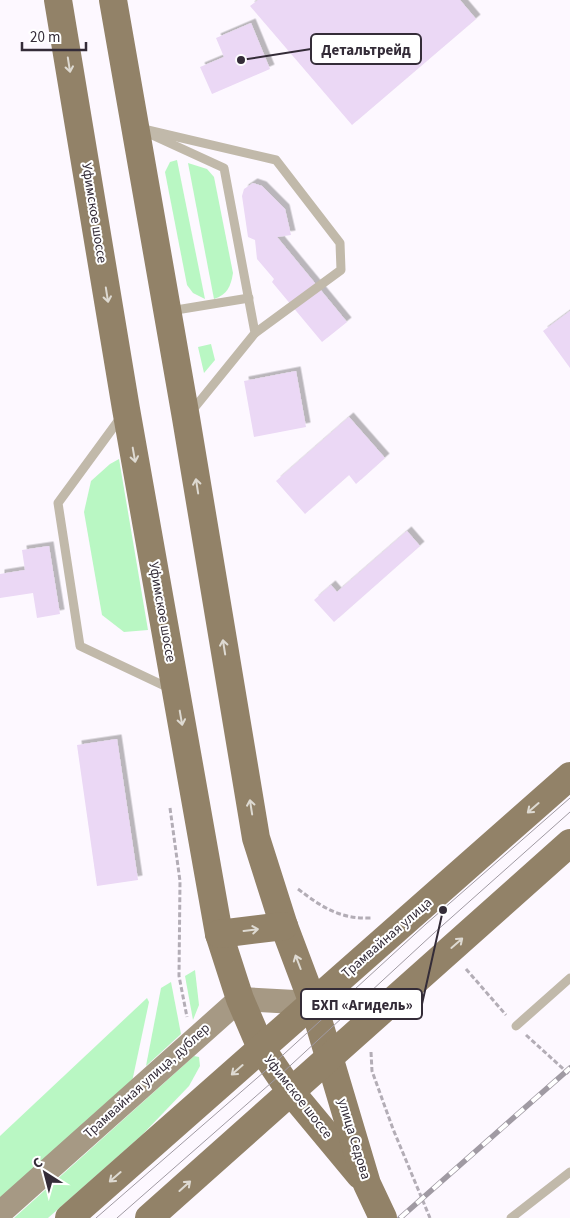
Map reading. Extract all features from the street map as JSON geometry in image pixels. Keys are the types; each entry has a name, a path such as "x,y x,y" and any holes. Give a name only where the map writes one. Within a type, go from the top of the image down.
{"main road":[{"name":"Уфимское шоссе","path":"58,0 126,409 219,934 240,998 261,1048 291,1092 367,1184"},
{"path":"112,0 168,312 256,838 284,926 313,1003 330,1058"},
{"name":"Трамвайная улица","path":"69,1218 570,776"},
{"path":"149,1218 570,843"},
{"path":"219,934 284,926"},
{"name":"улица Седова","path":"330,1058 367,1184 383,1218"}],"street":[{"path":"240,998 313,1003"},
{"name":"Трамвайная улица, дублер","path":"0,1212 240,998"}],"lane":[{"path":"134,126 224,168 255,333"},
{"path":"134,126 276,160 340,243 341,270 255,333 186,418"},
{"path":"168,312 249,298"},
{"path":"126,409 58,504 80,646 176,691"},
{"path":"516,1026 570,978"},
{"path":"511,1218 570,1172"}],"path":[{"path":"297,888 318,904 336,914 356,919 376,918"},
{"path":"376,1044 371,1052 372,1071 393,1129 430,1218"}],"green space":[{"path":"177,160 205,299 193,293 187,285 165,172 170,162"},
{"path":"188,163 207,169 214,177 233,273 228,289 214,299"},
{"path":"211,344 215,360 204,373 198,347"},
{"path":"119,459 148,630 124,632 102,615 84,512 91,481 110,464"},
{"path":"195,970 199,1005 193,1020 185,976"},
{"path":"171,982 181,1034 146,1066 161,988"},
{"path":"147,998 149,1002 132,1082 0,1199 0,1136"},
{"path":"194,1056 199,1057 200,1066 189,1086 142,1135 48,1218 14,1218"}],"building":[{"path":"258,0 460,0 476,19 352,125 250,6"},
{"path":"251,23 270,69 212,94 200,67 224,57 216,38"},
{"path":"253,183 262,186 285,209 291,235 277,237 347,322 322,342 272,282 274,279 257,259 255,240 248,237 242,196 244,189"},
{"path":"570,311 570,368 543,331"},
{"path":"296,371 306,427 254,437 244,381"},
{"path":"349,417 385,458 356,484 349,475 305,514 276,481"},
{"path":"407,531 420,546 334,622 314,600 331,585 337,592"},
{"path":"49,546 60,614 37,618 33,593 0,598 0,574 25,570 22,550"},
{"path":"117,739 138,880 97,886 77,745"}],"tram line":[{"path":"96,1218 272,1065 426,924 570,798"},
{"path":"117,1218 279,1076 434,933 570,812"}],"railway":[{"path":"400,1218 570,1068"}],"place":[{"name":"Детальтрейд","path":"241,60"},
{"name":"БХП «Агидель»","path":"443,910"}]}
